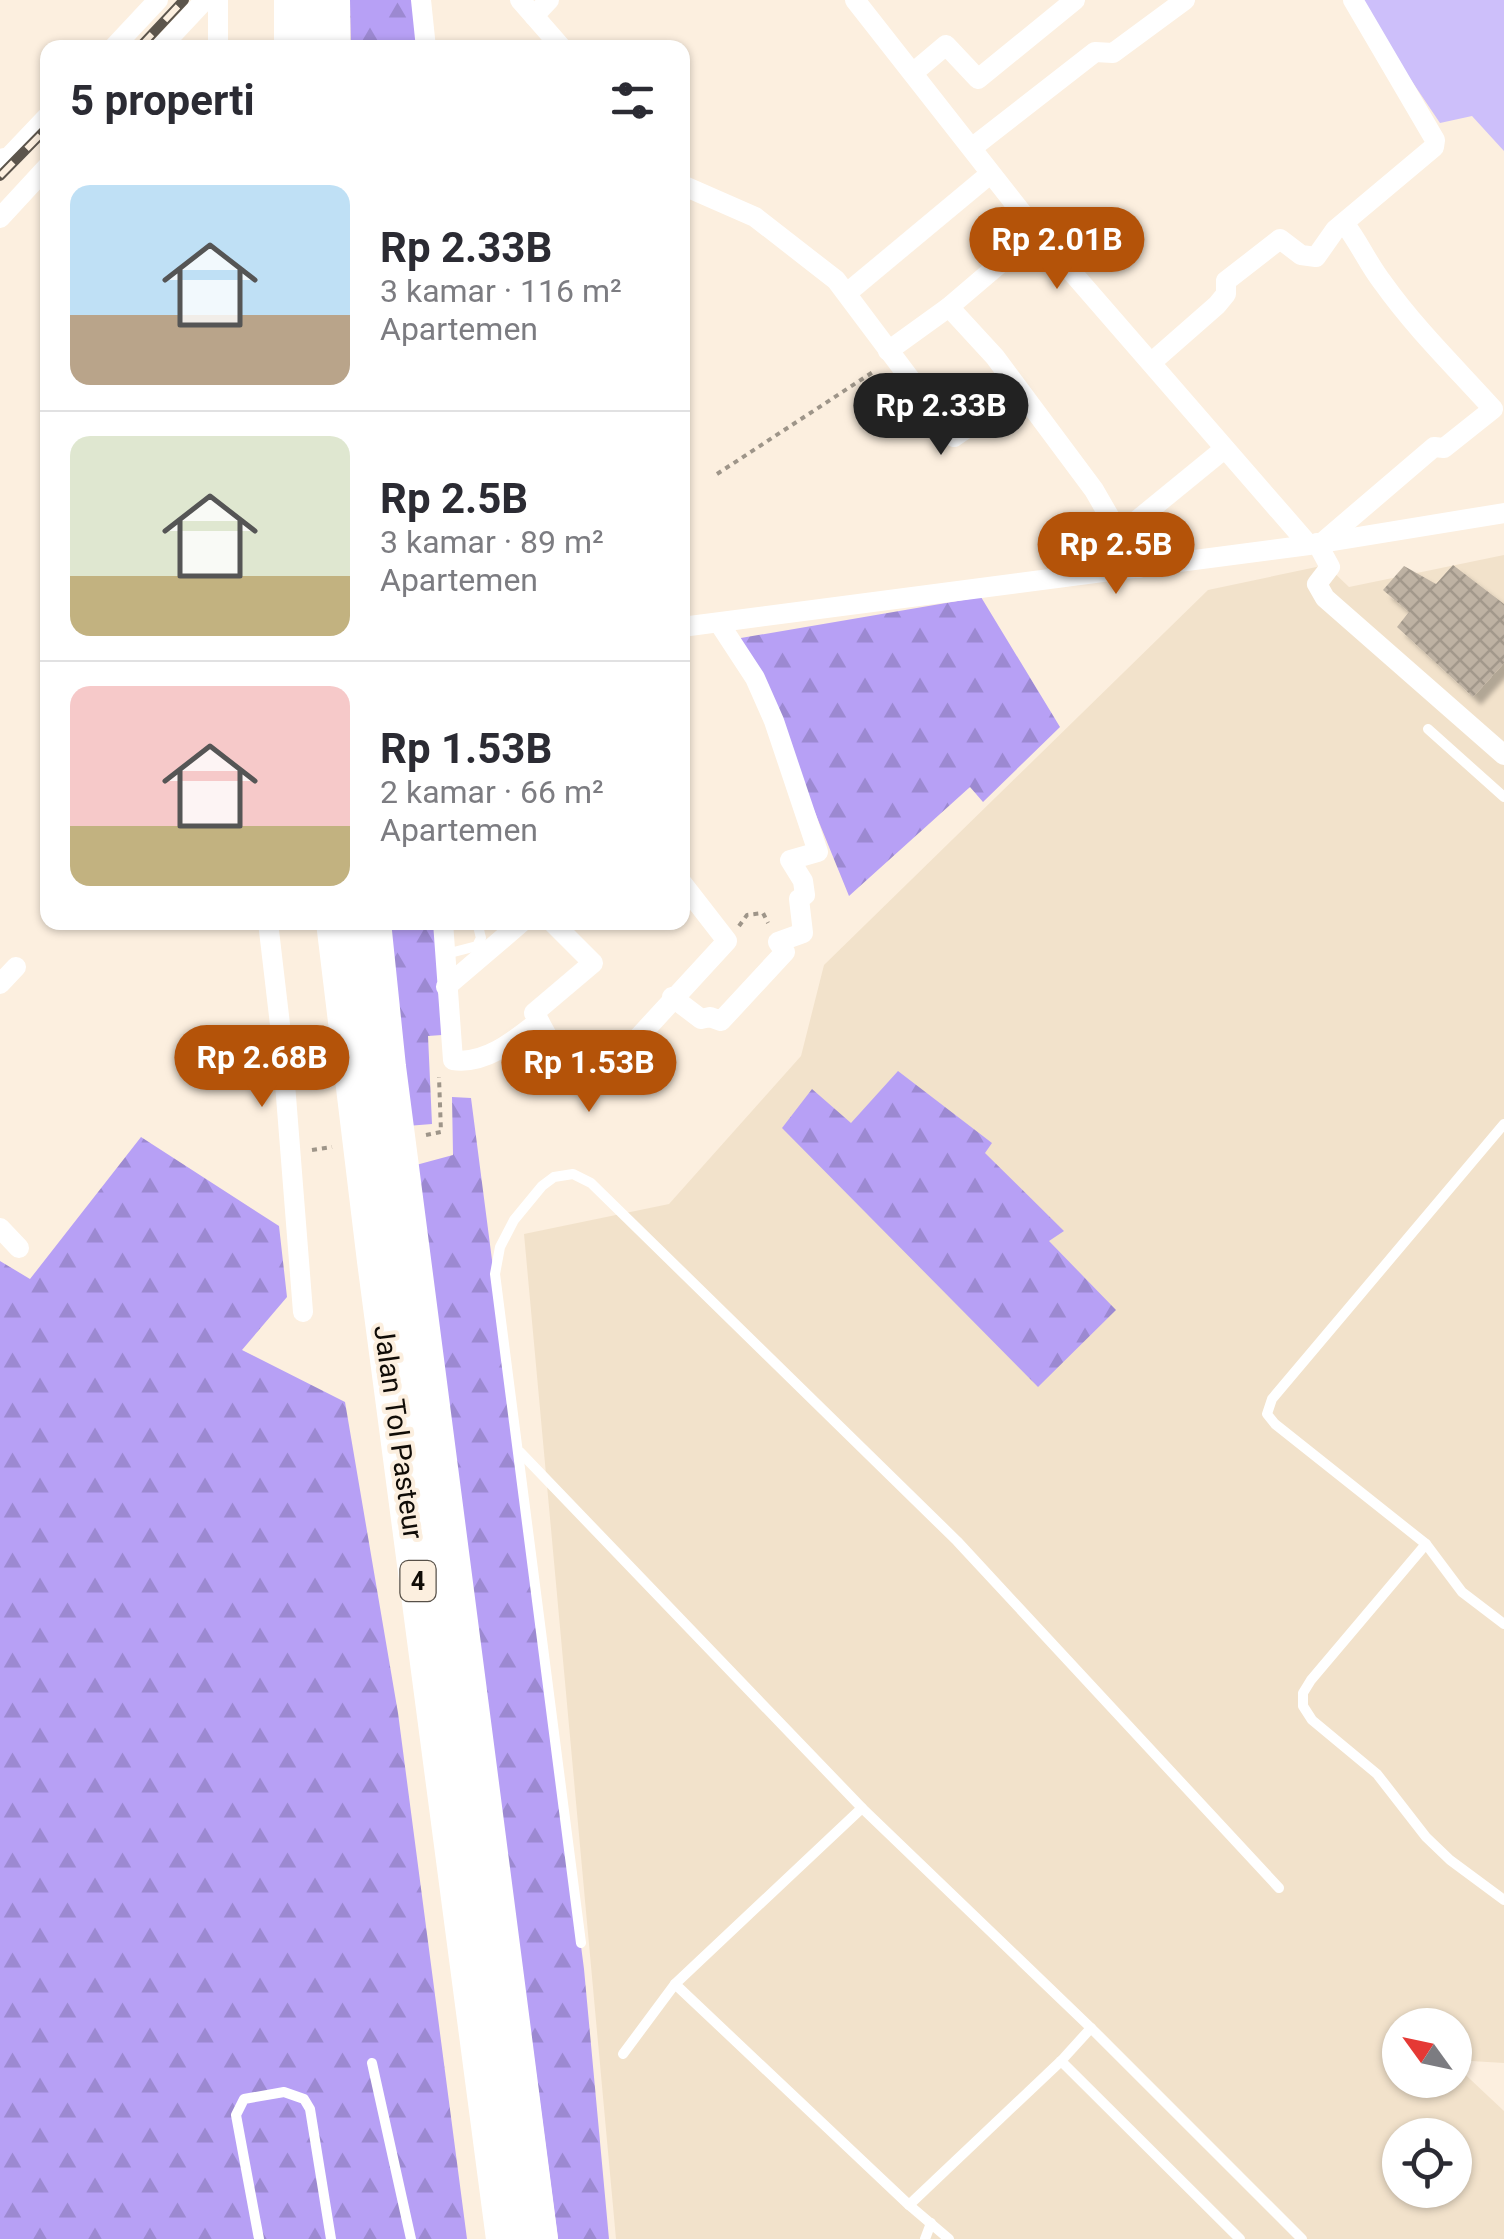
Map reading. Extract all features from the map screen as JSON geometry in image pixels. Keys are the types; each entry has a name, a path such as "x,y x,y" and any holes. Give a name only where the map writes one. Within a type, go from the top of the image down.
{"highway":[{"path":"293,0 293,40"},
{"path":"331,0 331,40"},
{"name":"Jalan Tol Pasteur","path":"336,930 505,2239"},
{"name":"Jalan Tol Pasteur","path":"373,930 394,1122 540,2239"}],"street":[{"path":"120,40 158,0"},
{"path":"168,40 206,0"},
{"path":"218,0 218,40"},
{"path":"421,0 425,40"},
{"path":"855,0 1037,232 1152,362 1223,450 1316,543 1330,566 1317,584 1325,598 1504,756"},
{"path":"914,72 946,45 978,79 1075,0"},
{"path":"973,146 1095,52 1112,53 1185,0"},
{"path":"1152,362 1217,305 1226,294 1226,281 1262,250 1280,239 1313,258 1344,222 1430,153 1435,140 1353,0"},
{"path":"534,5 557,40"},
{"path":"0,159 9,157 40,124"},
{"path":"847,293 990,174"},
{"path":"0,218 40,175"},
{"path":"690,189 755,218 783,236 847,293 920,392 936,406 954,437 1020,392"},
{"path":"1316,543 1434,447 1444,448 1493,408 1407,314 1379,279 1362,245 1344,222"},
{"path":"891,354 1037,232"},
{"path":"949,307 996,357 1094,490 1139,568"},
{"path":"1119,536 1223,450"},
{"path":"690,626 1139,568 1504,513"},
{"path":"672,998 701,1019 721,1021 785,952 778,942 803,933 802,881 790,860 818,852 768,706 755,678 719,623"},
{"path":"560,930 594,963 534,1013 559,1058 590,1090 727,941 690,893"},
{"path":"269,930 303,1312"},
{"path":"444,930 453,1060 468,1062 492,1052 539,1021"},
{"path":"446,987 513,930"},
{"path":"0,984 16,967"},
{"path":"0,1228 20,1248"}],"lane":[{"path":"1428,730 1504,797"},
{"path":"445,954 477,946 479,930"},
{"path":"1504,1124 1272,1399 1267,1414 1274,1424 1426,1544 1462,1592 1504,1624"},
{"path":"581,1943 496,1274 500,1246 514,1220 542,1186 554,1177 573,1174 590,1183 646,1234 957,1540 1279,1888"},
{"path":"519,1451 862,1808 1091,2028 1302,2239"},
{"path":"1426,1544 1311,1680 1303,1692 1303,1706 1312,1720 1377,1774 1426,1837 1504,1900"},
{"path":"623,2054 675,1984 862,1808"},
{"path":"675,1984 949,2239"},
{"path":"909,2205 1091,2028"},
{"path":"1060,2061 1240,2239"},
{"path":"372,2062 411,2239"},
{"path":"259,2239 236,2114 244,2099 284,2092 304,2098 310,2109 331,2239"},
{"path":"925,2239 931,2224"}],"path":[{"path":"717,474 891,354"},
{"path":"727,941 747,915 763,913 778,942"},
{"path":"432,1134 441,1132 439,1078"}],"shaded area":[{"path":"1357,0 1504,0 1504,151 1472,116 1440,123"},
{"path":"1504,555 1504,2063 1472,2061 1472,2008 1382,2008 1382,2098 1472,2098 1472,2081 1504,2111 1504,2239 616,2239 524,1234 669,1204 801,1056 824,965 1208,590 1326,565 1349,587"}],"green space":[{"path":"350,0 415,0 419,40 351,40"},
{"path":"981,597 1060,727 983,802 970,787 849,896 759,675 735,639"},
{"path":"389,930 434,930 442,1035 428,1036 432,1124 407,1126"},
{"path":"898,1071 992,1143 985,1153 1064,1231 1049,1241 1116,1310 1038,1387 782,1128 812,1089 851,1123"},
{"path":"452,1097 471,1098 584,1969 609,2239 558,2239 416,1165 453,1155"},
{"path":"141,1137 279,1226 287,1297 242,1350 345,1402 398,1713 467,2239 0,2239 0,1261 30,1279"}],"building":[{"path":"1453,565 1504,604 1504,663 1473,697 1397,627 1409,612 1383,590 1404,566 1436,584"}],"railway":[{"path":"146,40 184,0"},
{"path":"0,176 40,135"}]}
